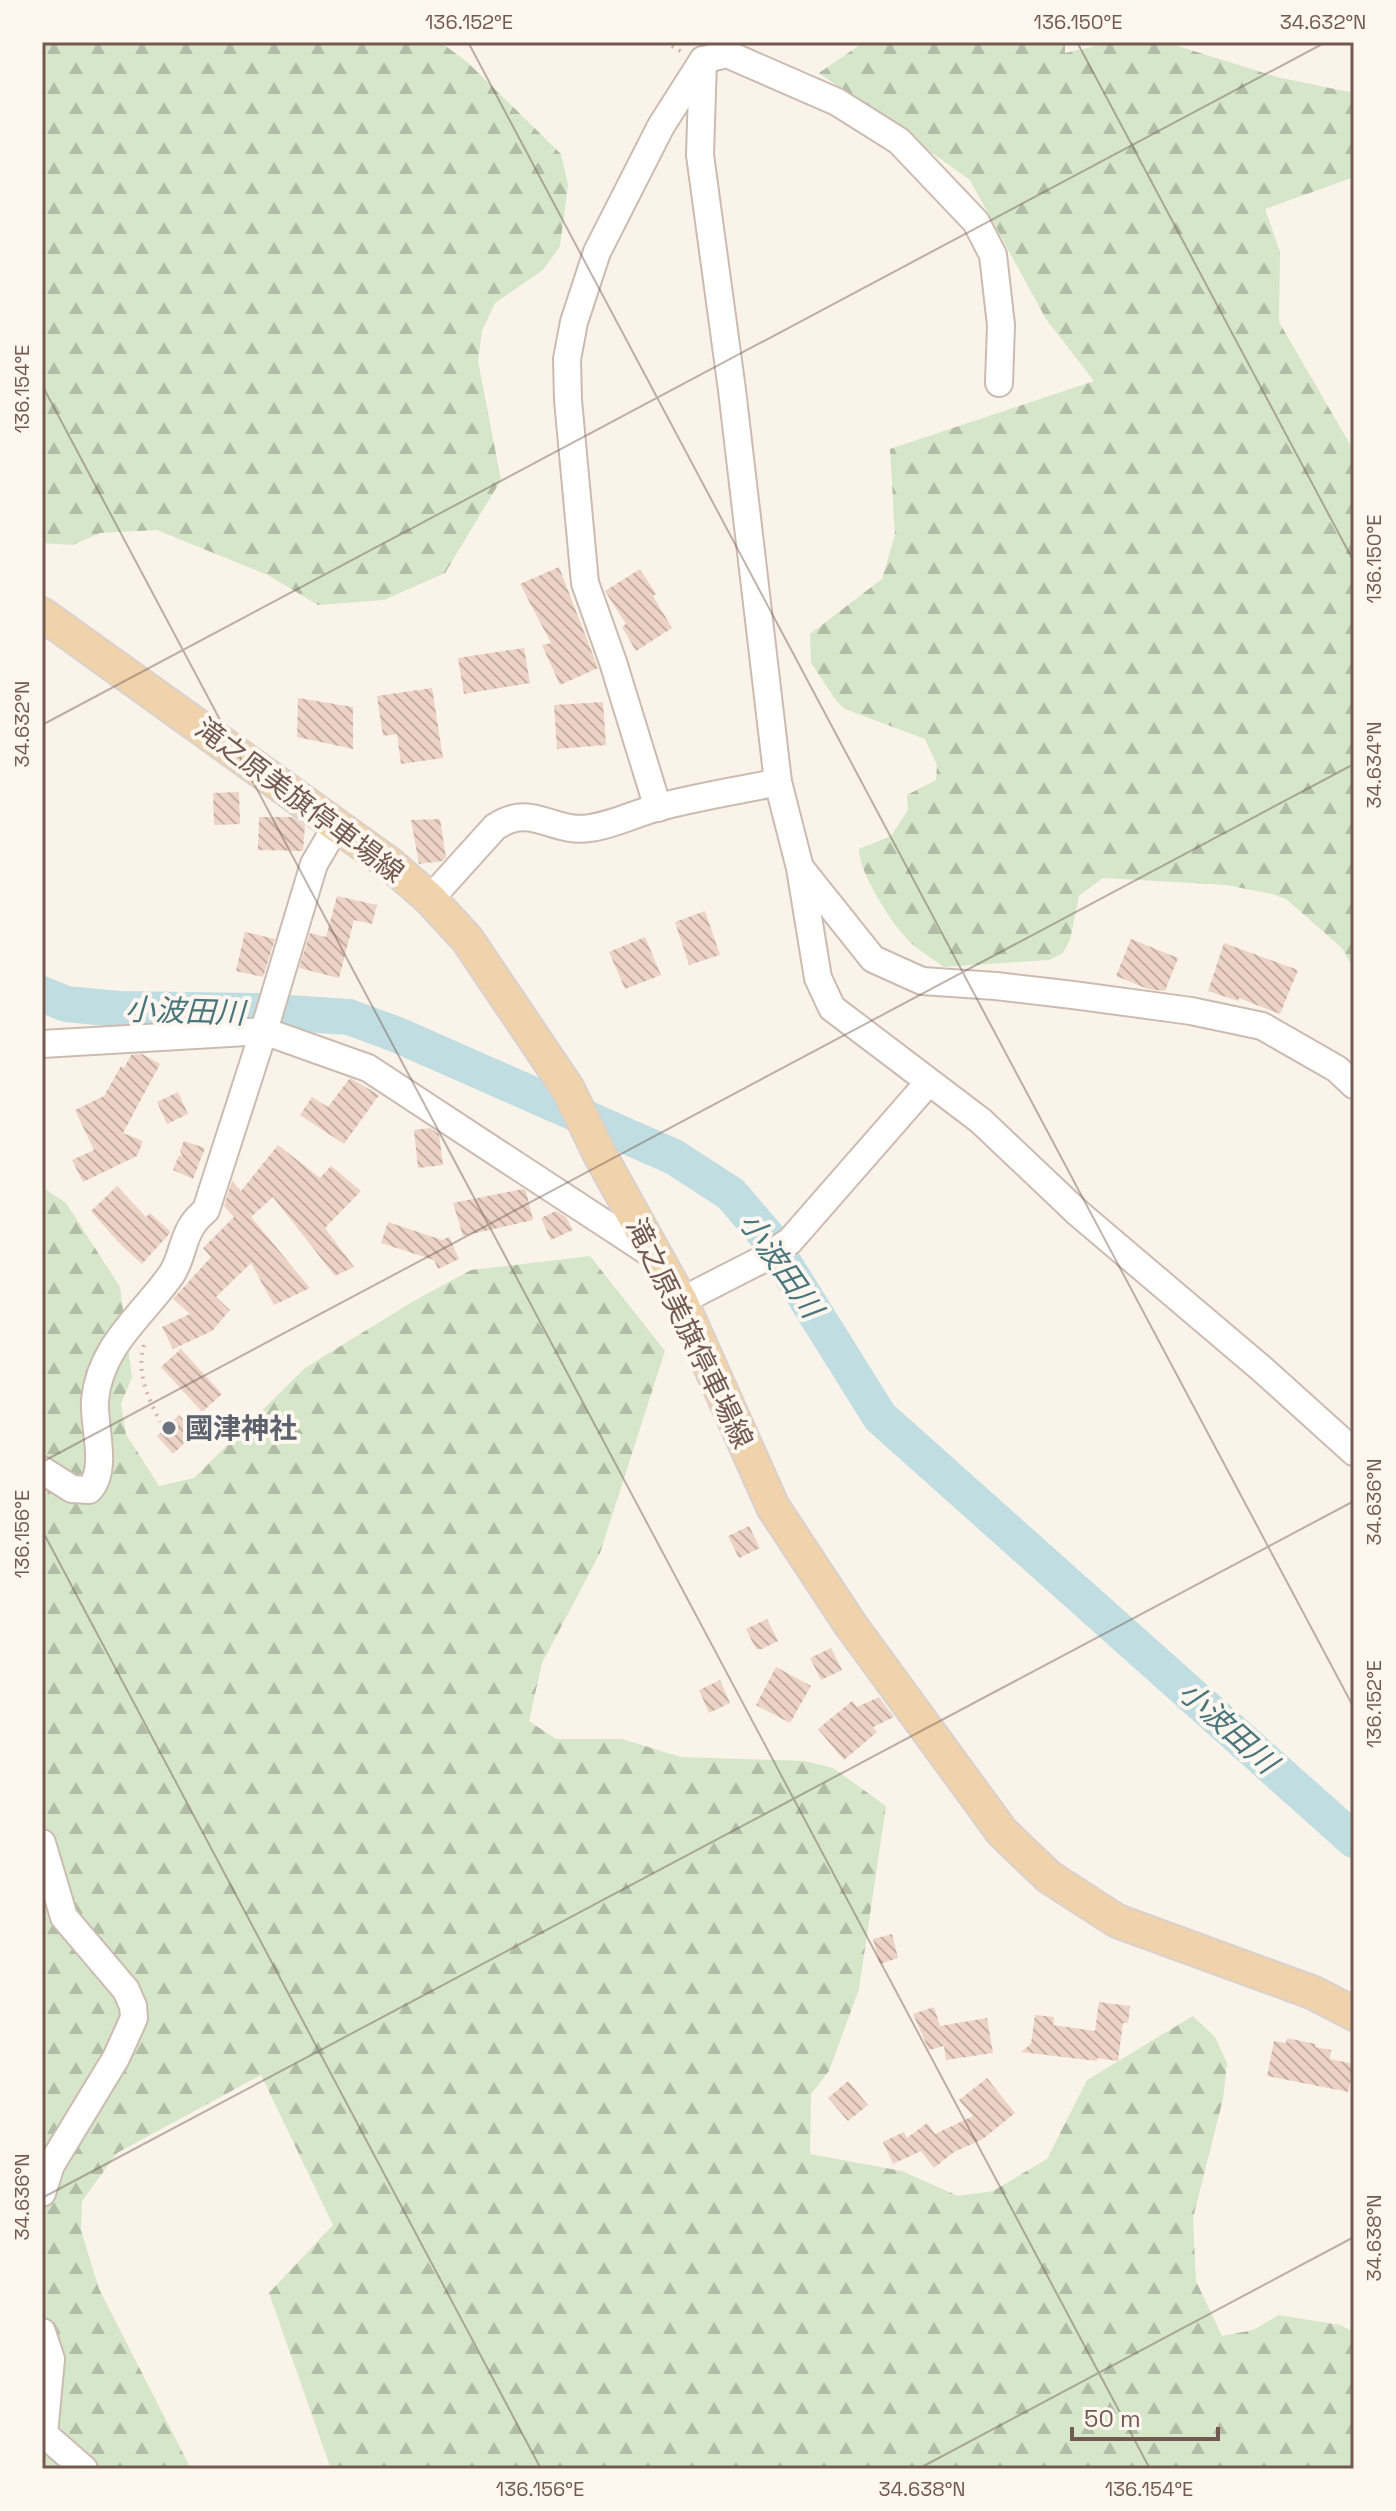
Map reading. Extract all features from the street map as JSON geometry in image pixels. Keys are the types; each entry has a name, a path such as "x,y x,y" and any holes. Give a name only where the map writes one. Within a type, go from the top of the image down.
{"main road":[{"name":"滝之原美旗停車場線","path":"42,614 390,864 430,899 467,939 568,1089 600,1155 681,1301 773,1507 850,1624 1002,1832 1049,1877 1117,1921 1314,1993 1354,2014"}],"street":[{"path":"658,808 585,583 567,359 574,322 597,252 661,126 703,60 727,54 837,102 899,141 976,222 993,255 1001,325 999,383"},
{"path":"703,60 700,155 732,390 778,782 800,868 818,978 832,1008 981,1121 1078,1213 1262,1369 1354,1452"},
{"path":"430,899 495,827 517,816 570,828 589,828 658,808 778,782"},
{"path":"42,1470 72,1489 89,1490 95,1483 98,1468 95,1399 105,1363 114,1342 173,1272 191,1225 206,1210 314,864 337,825"},
{"path":"800,868 873,959 922,981 1057,993 1191,1011 1248,1023 1262,1026 1348,1071"},
{"path":"42,1044 265,1027 368,1068 656,1257"},
{"path":"681,1301 765,1258 790,1241 928,1083"},
{"path":"42,1843 64,1917 126,1990 134,2018 116,2058 51,2165 42,2193"},
{"path":"42,2332 51,2359 44,2434 84,2469"}],"green space":[{"path":"42,42 440,42 466,61 561,154 568,185 560,246 543,270 495,303 482,331 478,361 501,480 445,573 384,600 318,605 268,575 157,530 100,533 73,545 42,543"},
{"path":"864,42 1065,42 1065,53 1113,42 1165,42 1277,77 1354,93 1354,177 1265,209 1280,252 1279,322 1354,451 1354,970 1342,948 1286,899 1226,885 1103,878 1079,896 1070,940 1063,953 1049,960 944,967 909,941 870,884 859,849 891,836 908,810 907,795 936,780 937,765 925,739 845,709 835,699 811,663 810,634 882,579 895,535 890,449 1094,381 1046,319 970,180 819,73"},
{"path":"42,1187 66,1203 120,1287 132,1377 121,1404 126,1434 159,1486 194,1478 305,1368 412,1302 471,1270 590,1256 665,1351 600,1553 542,1663 529,1721 556,1739 622,1739 681,1757 805,1761 833,1768 886,1806 859,1989 829,2071 811,2094 810,2154 902,2171 958,2196 993,2191 1047,2159 1087,2080 1193,2016 1215,2037 1227,2063 1223,2099 1193,2218 1196,2281 1222,2336 1253,2330 1279,2315 1340,2325 1354,2332 1354,2469 331,2469 269,2293 333,2225 261,2075 117,2153 82,2201 81,2230 99,2289 191,2469 42,2469"}],"building":[{"path":"559,567 598,668 560,685 542,645 551,643 520,584"},
{"path":"640,569 672,628 636,651 622,627 626,624 605,591"},
{"path":"524,648 530,683 464,694 458,658"},
{"path":"432,688 443,758 401,764 397,734 383,736 377,696"},
{"path":"298,698 353,707 353,749 297,737"},
{"path":"603,702 606,745 557,749 554,705"},
{"path":"239,792 240,824 214,825 213,793"},
{"path":"259,817 293,817 305,826 303,851 258,850"},
{"path":"440,819 446,857 442,861 419,864 411,820"},
{"path":"337,896 377,905 372,924 354,920 339,978 299,968 310,933 326,937"},
{"path":"705,911 720,955 689,965 675,922"},
{"path":"245,932 275,939 263,977 236,971"},
{"path":"645,937 661,975 625,989 609,952"},
{"path":"1131,939 1178,958 1165,991 1148,989 1116,976"},
{"path":"1224,943 1298,970 1280,1014 1239,998 1238,1001 1208,991"},
{"path":"142,1054 160,1064 123,1133 143,1141 137,1156 83,1182 72,1160 94,1150 75,1110 104,1096 121,1066 124,1068 131,1055"},
{"path":"350,1078 379,1095 344,1144 300,1115 312,1097 328,1107"},
{"path":"178,1092 188,1114 167,1124 157,1102"},
{"path":"430,1128 439,1134 443,1165 418,1168 414,1130"},
{"path":"184,1141 205,1148 193,1179 173,1170 179,1155 183,1157 180,1151"},
{"path":"278,1145 320,1178 331,1166 361,1191 325,1228 354,1267 335,1276 273,1197 251,1217 310,1288 274,1305 251,1263 216,1297 230,1310 212,1331 173,1349 162,1327 190,1314 173,1299 211,1257 203,1248 234,1217 224,1206 232,1181 241,1191"},
{"path":"117,1186 146,1217 150,1213 171,1232 142,1264 91,1211"},
{"path":"523,1189 533,1220 463,1236 453,1203"},
{"path":"556,1211 566,1217 573,1230 551,1240 541,1218"},
{"path":"388,1222 442,1240 449,1237 459,1259 438,1269 434,1260 381,1243"},
{"path":"181,1349 222,1394 202,1412 161,1367"},
{"path":"179,1415 196,1432 173,1454 157,1436"},
{"path":"749,1526 760,1548 739,1558 728,1536"},
{"path":"767,1619 778,1641 756,1649 746,1629"},
{"path":"831,1648 842,1670 821,1680 810,1658"},
{"path":"776,1667 811,1686 790,1723 756,1705"},
{"path":"720,1680 730,1703 709,1713 699,1690"},
{"path":"879,1697 894,1717 873,1727 877,1732 844,1760 818,1729 852,1701 857,1707"},
{"path":"892,1934 898,1958 880,1964 873,1939"},
{"path":"1099,2002 1130,2006 1128,2023 1123,2023 1118,2061 1021,2052 1031,2044 1035,2015 1054,2017 1053,2025 1095,2031"},
{"path":"934,2007 940,2026 987,2018 993,2053 946,2060 944,2046 929,2050 913,2014"},
{"path":"1287,2038 1316,2044 1315,2047 1331,2050 1330,2059 1354,2064 1348,2092 1267,2076 1274,2041 1286,2043"},
{"path":"987,2078 1015,2113 983,2139 954,2152 934,2168 921,2151 893,2164 883,2142 904,2132 907,2138 927,2123 935,2134 973,2116 959,2100"},
{"path":"848,2081 868,2105 848,2121 828,2098"}],"waterway":[{"name":"小波田川","path":"42,994 66,1004 119,1009 259,1011 349,1017 400,1036 674,1157 731,1194 767,1236 880,1417 1354,1840"}],"place":[{"name":"國津神社","path":"169,1428"}]}
